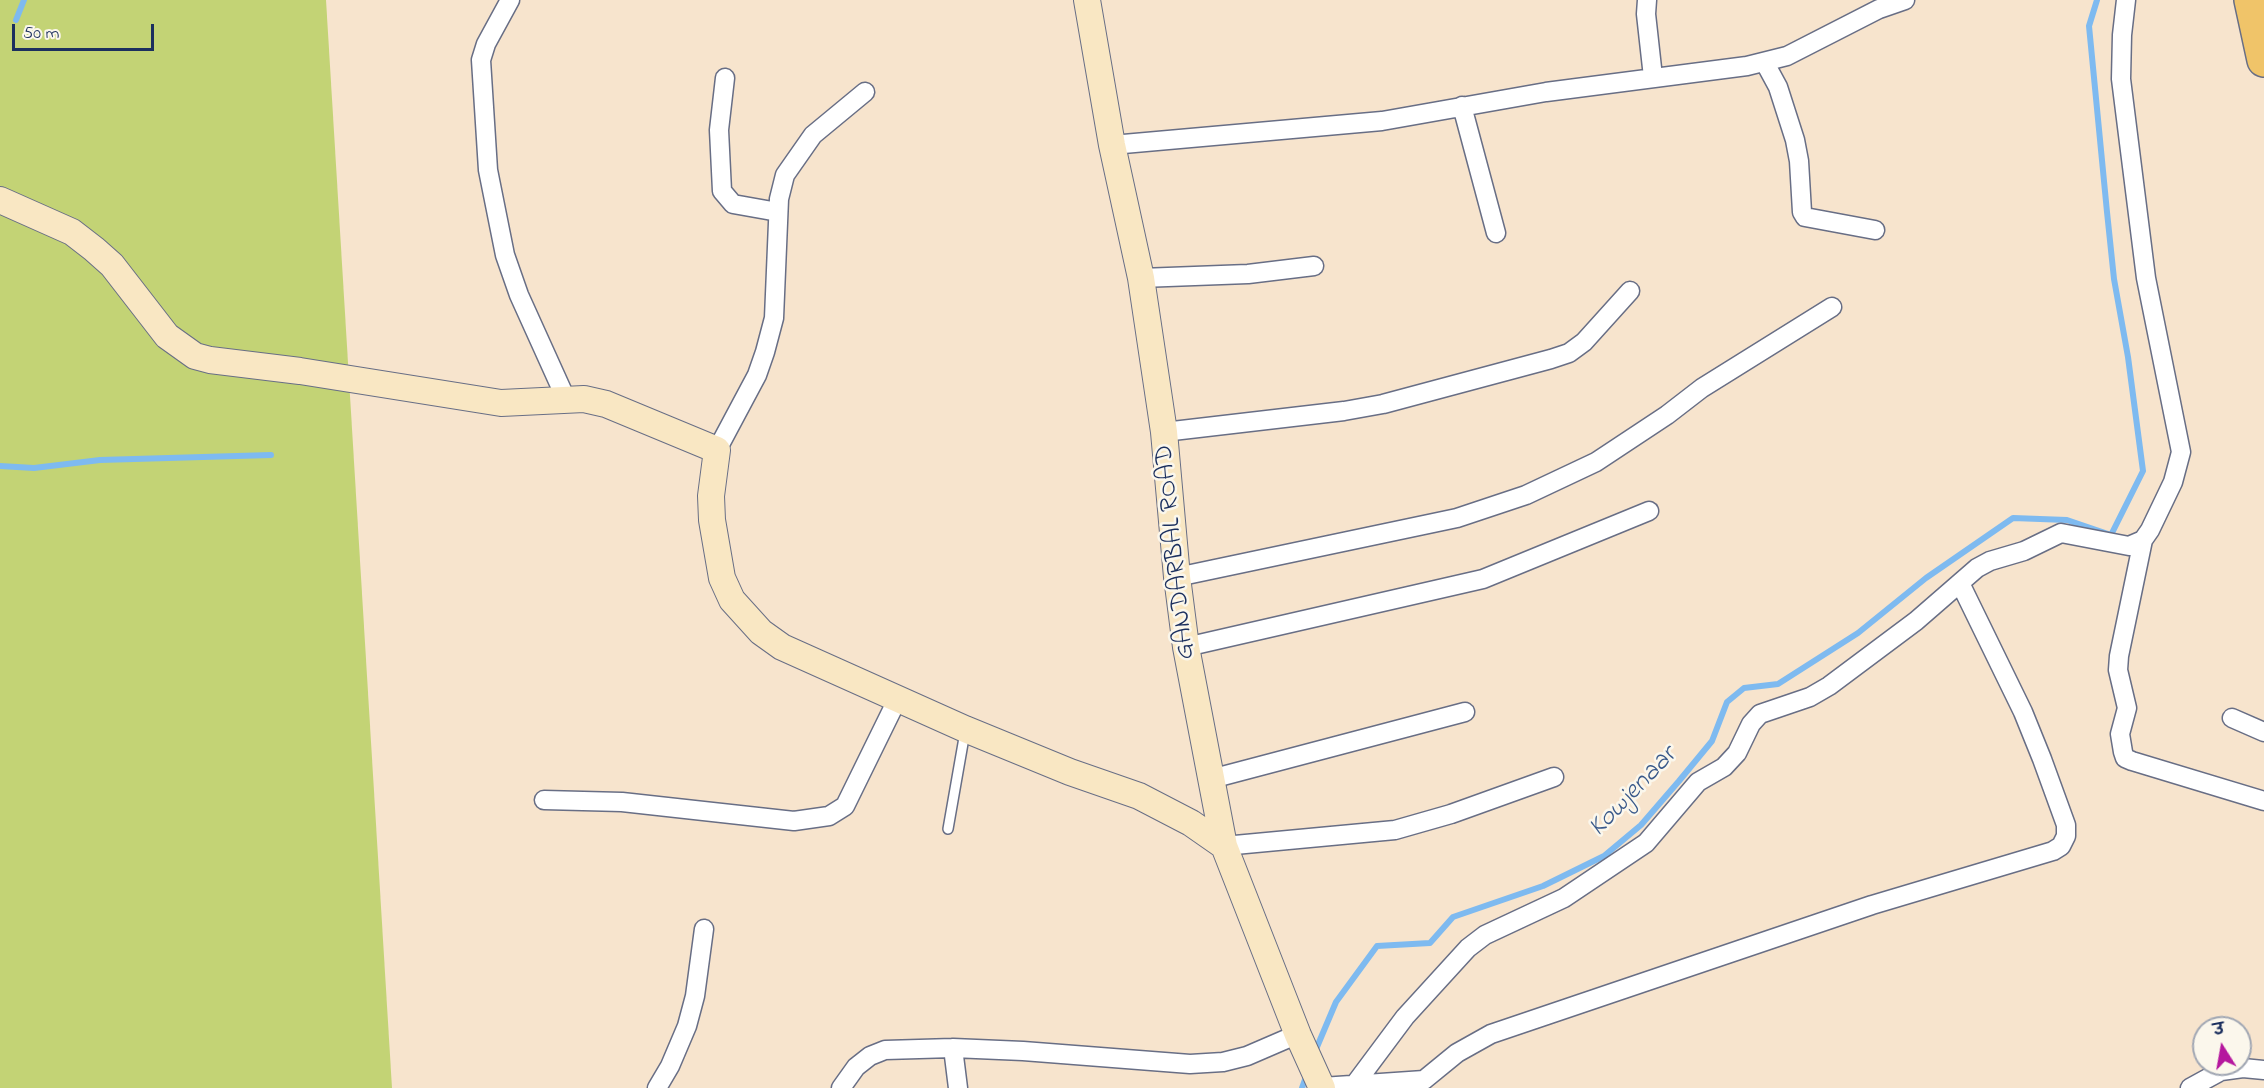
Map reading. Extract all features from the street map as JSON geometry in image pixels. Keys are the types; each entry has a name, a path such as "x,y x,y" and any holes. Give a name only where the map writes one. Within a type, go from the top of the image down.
{"highway":[{"path":"2252,0 2264,60"}],"street":[{"path":"510,0 486,44 481,60 488,170 505,255 519,295 566,399"},
{"name":"GANDARBAL ROAD","path":"1087,0 1112,145 1141,278 1164,432 1177,577 1186,647 1224,846 1298,1034 1322,1087"},
{"path":"1647,0 1646,14 1653,77"},
{"path":"1112,145 1382,121 1462,106 1653,77 1765,63 1787,56 1879,9 1905,0"},
{"path":"2126,0 2120,56 2121,79 2146,278 2181,452 2173,482 2151,530 2143,540 2119,656 2118,670 2127,708 2120,735 2125,758 2264,801"},
{"path":"1765,63 1778,87 1795,140 1800,161 1802,212 1805,218 1875,230"},
{"path":"725,78 719,130 722,191 733,204 778,212"},
{"path":"865,92 823,124 799,154 783,182 778,212 774,318 757,375 717,450 711,496 712,519 722,578 732,600 761,632 782,647 897,700 1070,772 1138,796 1191,823 1224,846 1395,830 1451,814 1554,777"},
{"path":"1462,106 1496,233"},
{"path":"0,200 72,232 94,249 112,265 167,336 195,356 226,363 300,371 501,403 584,399 606,404 717,450"},
{"path":"1141,278 1248,274 1314,266"},
{"path":"1164,432 1353,410 1551,359 1569,353 1584,342 1630,291"},
{"path":"1177,577 1458,518 1526,495 1596,462 1667,415 1702,388 1832,307"},
{"path":"1186,647 1484,579 1649,511"},
{"path":"1355,1084 1404,1017 1468,948 1485,935 1564,898 1646,843 1698,782 1724,767 1737,753 1751,724 1760,714 1810,697 1829,686 1916,621 1960,583 1990,561 2024,551 2061,533 2129,546 2143,540"},
{"path":"1322,1087 1424,1080 1457,1053 1491,1034 1872,905 2053,851 2061,846 2066,836 2066,825 2042,759 2023,712 1960,583"},
{"path":"544,800 622,802 794,821 829,816 844,806 897,700"},
{"path":"1211,779 1465,712"},
{"path":"2232,718 2264,732"},
{"path":"657,1088 670,1066 687,1026 695,996 704,929"},
{"path":"841,1088 856,1067 870,1056 885,1050 953,1048 1190,1064 1223,1062 1247,1056 1298,1034"},
{"path":"953,1048 958,1088"},
{"path":"2190,1088 2221,1071 2244,1068 2264,1070"}],"lane":[{"path":"948,829 965,729"}],"green space":[{"path":"0,0 326,0 392,1088 0,1088"}],"waterway":[{"path":"16,20 24,0"},
{"name":"Kowjenaar","path":"1314,1054 1336,1002 1377,946 1430,943 1453,917 1543,886 1604,856 1641,825 1679,781 1712,741 1727,702 1744,688 1778,684 1858,633 1926,578 2013,518 2067,520 2111,535 2143,471 2128,357 2114,279 2107,212 2089,26 2097,0"},
{"path":"0,466 34,468 100,460 271,455"},
{"name":"Kowjenaar","path":"1302,1088 1307,1074"}]}
